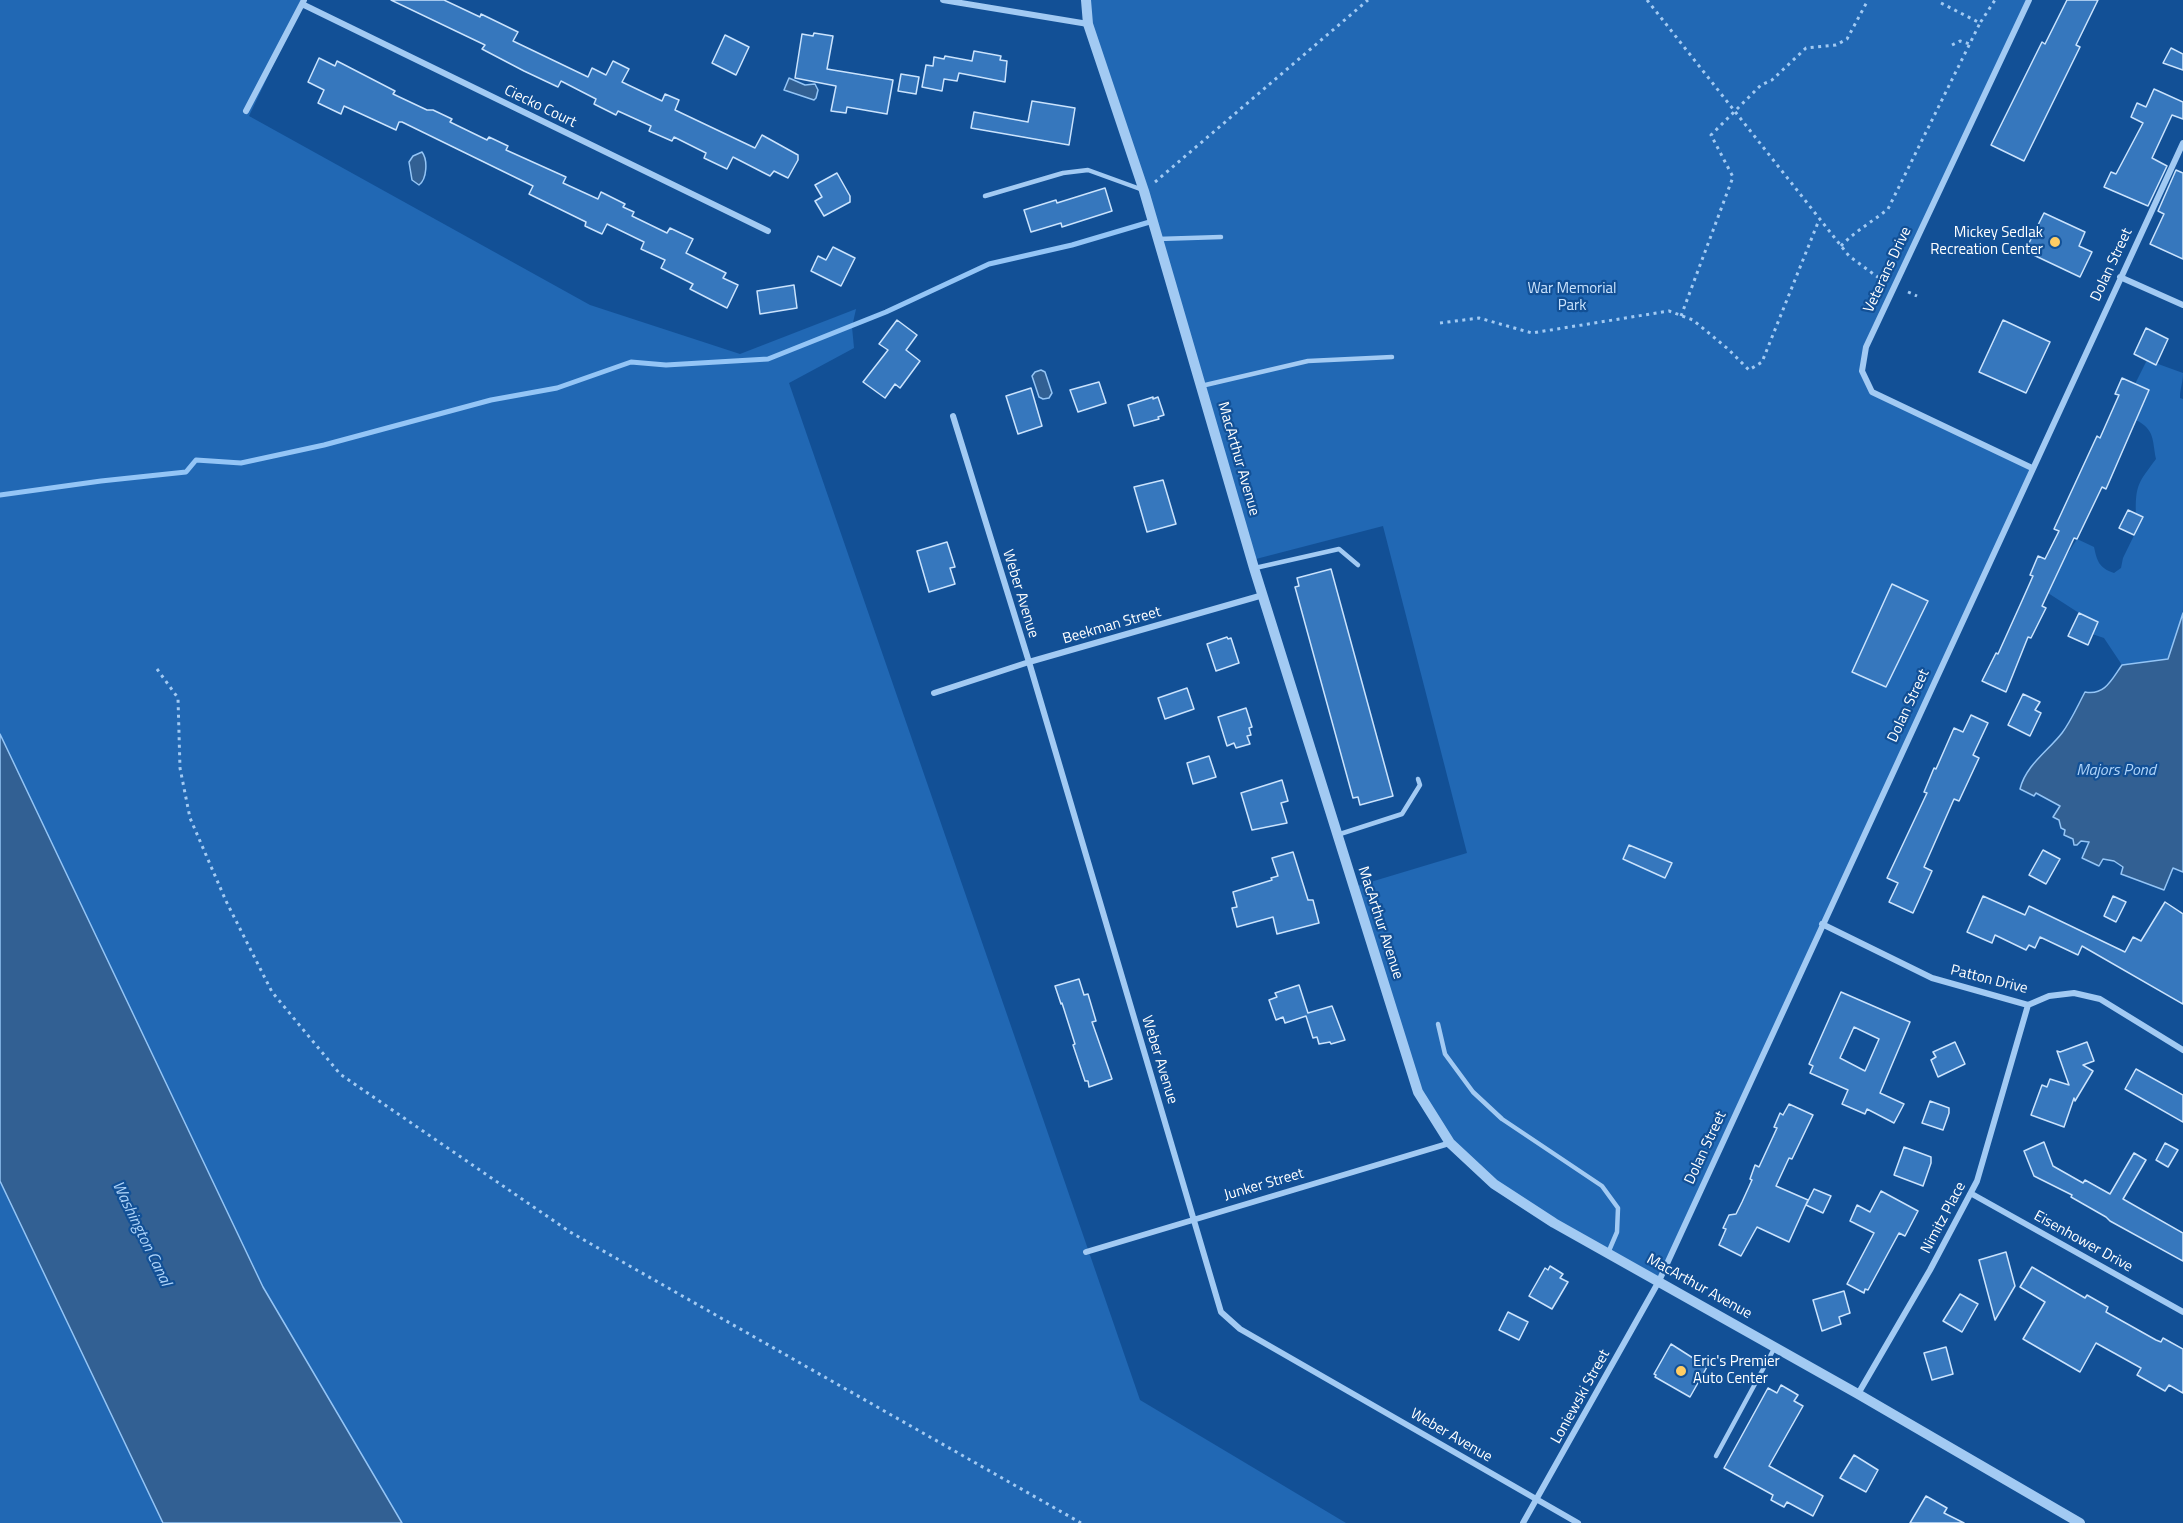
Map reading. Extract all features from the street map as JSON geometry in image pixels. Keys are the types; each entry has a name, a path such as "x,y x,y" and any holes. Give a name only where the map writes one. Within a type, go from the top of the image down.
{"street":[{"path":"943,0 1088,24"},
{"name":"MacArthur Avenue","path":"1086,0 1088,24 1144,191 1254,568 1418,1092 1450,1143 1494,1184 1554,1223 1858,1394 2080,1523"},
{"name":"Veterans Drive","path":"2029,0 1866,347 1862,371 1872,392 2032,468"},
{"path":"246,111 303,2"},
{"name":"Ciecko Court","path":"303,2 768,231"},
{"name":"Dolan Street","path":"1659,1281 2183,143"},
{"path":"2120,277 2183,305"},
{"name":"Weber Avenue","path":"953,416 1029,662 1221,1312 1240,1329 1578,1523"},
{"name":"Beekman Street","path":"934,693 1029,662 1263,596"},
{"name":"Patton Drive","path":"1822,924 1932,978 2028,1005 2049,996 2074,993 2100,999 2183,1050"},
{"name":"Nimitz Place","path":"1858,1394 1972,1194 2028,1005"},
{"name":"Junker Street","path":"1086,1252 1193,1218 1450,1143"},
{"name":"Eisenhower Drive","path":"1972,1194 2183,1312"},
{"name":"Loniewski Street","path":"1522,1523 1659,1281"}],"lane":[{"path":"985,196 1063,173 1088,170 1144,191"},
{"path":"1158,239 1221,237"},
{"path":"1201,386 1308,361 1392,357"},
{"path":"1254,568 1340,549 1358,565"},
{"path":"1337,835 1402,814 1420,785 1418,779"},
{"path":"1438,1024 1445,1054 1473,1092 1502,1119 1602,1186 1608,1193 1618,1208 1617,1232 1608,1253"},
{"path":"1716,1456 1775,1347"}],"path":[{"path":"1144,191 1368,0"},
{"path":"1647,0 1849,256 1883,280"},
{"path":"1681,316 1733,177 1711,135 1761,86 1772,80 1806,48 1836,45 1847,39 1868,0"},
{"path":"1841,246 1857,230 1869,225 1887,209 1980,23 1995,0"},
{"path":"1941,3 1980,23"},
{"path":"1952,45 1960,41 1970,44"},
{"path":"1440,323 1479,318 1532,333 1669,311 1693,320 1749,370 1762,362 1819,220"},
{"path":"1908,292 1917,296"},
{"path":"157,669 178,698 180,768 190,818 226,901 272,992 340,1074 570,1232 1081,1523"}],"green space":[{"path":"0,0 304,0 249,116 590,305 740,354 856,309 852,327 854,348 789,383 1140,1400 1346,1523 402,1523 263,1287 0,734"},
{"name":"War Memorial Park","path":"1086,0 2029,0 1866,347 1863,373 1872,392 2032,468 1659,1281 1494,1184 1450,1143 1418,1092 1354,887 1467,853 1383,526 1252,560 1088,24"},
{"path":"2147,360 2183,373 2180,398 2183,399 2183,613 2168,659 2122,665 2104,638 2092,634 2098,622 2048,593 2063,561 2077,539 2094,547 2098,560 2105,569 2114,573 2121,568 2123,558 2143,517 2136,514 2137,490 2156,459 2150,431 2136,420 2149,390 2135,384"},
{"path":"0,1181 163,1523 0,1523"}],"water":[{"path":"789,78 805,85 815,84 818,90 816,98 814,100 784,90"},
{"path":"422,152 426,169 419,185 412,180 409,162 413,156"},
{"path":"1041,370 1045,372 1052,393 1049,398 1039,397 1032,376"},
{"name":"Majors Pond","path":"2183,613 2183,872 2173,868 2164,890 2121,874 2123,867 2114,861 2103,859 2099,866 2082,858 2089,842 2081,841 2074,845 2073,839 2064,835 2065,830 2061,828 2059,820 2053,817 2060,806 2036,793 2034,796 2020,789 2032,765 2065,728 2085,692 2092,693 2103,689 2122,665 2168,659"},
{"name":"Washington Canal","path":"0,734 263,1287 402,1523 163,1523 0,1181"}],"building":[{"path":"391,0 444,0 480,17 481,14 518,32 513,41 588,77 592,68 606,75 613,61 629,69 622,82 662,101 665,94 679,100 675,110 755,148 762,135 798,155 798,160 788,178 774,171 770,176 733,157 727,169 704,158 706,153 674,137 672,141 649,131 651,126 618,111 616,115 594,104 596,99 561,81 558,87 524,71 482,49 485,45"},
{"path":"2067,0 2098,0 2076,45 2080,47 2024,161 1991,145 2042,42 2045,44"},
{"path":"814,33 833,36 827,69 893,80 887,114 847,107 846,113 831,111 836,86 795,78 802,34 813,36"},
{"path":"725,35 749,47 736,75 712,63"},
{"path":"2171,48 2183,54 2183,70 2163,63"},
{"path":"974,51 1001,56 1000,60 1007,61 1005,82 959,73 957,81 944,79 942,91 922,87 926,65 933,66 934,57 944,59 945,56 972,61"},
{"path":"319,58 335,66 337,61 395,91 393,94 452,119 450,122 487,140 489,137 508,146 506,150 566,177 563,183 598,199 601,192 625,204 623,207 634,212 632,216 667,233 670,228 693,239 686,253 726,273 723,278 738,285 727,308 690,289 693,284 661,268 665,260 641,249 644,242 607,224 602,234 585,226 586,222 529,194 533,186 402,122 399,122 396,130 344,106 341,114 318,103 324,90 308,82"},
{"path":"901,74 919,77 916,94 898,91"},
{"path":"2154,89 2183,102 2183,119 2172,115 2152,158 2167,166 2148,206 2104,187 2111,172 2116,174 2143,123 2131,117 2137,103 2146,107"},
{"path":"1032,101 1075,108 1069,145 971,128 974,112 1028,122"},
{"path":"2176,170 2183,173 2183,259 2150,244 2164,214 2158,211"},
{"path":"837,173 850,196 850,202 824,216 815,201 822,197 815,185"},
{"path":"1105,188 1112,211 1062,227 1061,223 1031,232 1024,210 1056,200 1057,203"},
{"name":"Mickey Sedlak Recreation Center","path":"2044,213 2085,232 2079,246 2092,252 2080,277 2025,251"},
{"path":"833,247 855,258 841,286 811,271 818,256 826,260"},
{"path":"794,285 797,308 760,314 757,291"},
{"path":"897,320 917,335 906,350 920,361 900,388 895,384 885,398 863,382 888,350 879,344"},
{"path":"2003,320 2050,342 2026,393 1979,372"},
{"path":"2146,328 2168,339 2156,365 2134,354"},
{"path":"2122,378 2149,390 2106,489 2102,487 2077,539 2074,538 2042,606 2046,608 2031,638 2028,637 2006,692 1982,681 1996,653 1998,654 2021,603 2033,576 2030,575 2038,556 2045,559 2059,531 2054,529 2097,436 2100,438 2119,395 2115,394"},
{"path":"1099,382 1106,403 1078,412 1070,390"},
{"path":"1031,388 1042,426 1018,434 1006,396"},
{"path":"1153,397 1153,399 1158,397 1164,415 1158,417 1159,419 1134,426 1128,405"},
{"path":"1163,480 1176,524 1147,532 1134,487"},
{"path":"2128,510 2143,517 2134,535 2119,528"},
{"path":"947,542 955,567 950,568 955,584 929,592 917,551"},
{"path":"1331,569 1393,796 1360,805 1358,797 1353,798 1295,587 1299,586 1297,578"},
{"path":"1892,584 1928,601 1886,687 1852,672"},
{"path":"2079,613 2098,622 2088,645 2068,636"},
{"path":"1227,637 1231,638 1239,663 1216,671 1207,644"},
{"path":"1187,688 1194,709 1165,719 1158,698"},
{"path":"2023,694 2040,702 2035,710 2041,713 2030,736 2008,725"},
{"path":"1246,708 1252,727 1249,728 1251,735 1247,736 1250,744 1236,748 1234,743 1227,746 1218,717"},
{"path":"1971,715 1988,723 1973,755 1979,758 1959,801 1954,799 1924,867 1932,871 1913,913 1889,902 1898,883 1887,878 1927,793 1924,792 1934,768 1936,769 1954,728 1963,732"},
{"path":"1209,756 1216,777 1193,784 1187,763"},
{"path":"1282,780 1288,801 1281,803 1287,823 1252,830 1241,793"},
{"path":"1629,845 1672,863 1665,878 1623,859"},
{"path":"2043,850 2060,859 2046,884 2029,875"},
{"path":"1293,852 1308,900 1313,900 1319,923 1277,934 1273,917 1237,927 1232,908 1237,907 1233,892 1278,876 1272,858"},
{"path":"1983,896 2025,915 2029,906 2125,952 2133,937 2141,941 2165,902 2183,914 2183,1004 2082,946 2078,955 2040,937 2035,948 2029,945 2026,950 1995,935 1992,943 1967,932"},
{"path":"2113,896 2126,902 2116,922 2104,916"},
{"path":"1079,979 1084,995 1088,994 1096,1021 1092,1022 1112,1079 1089,1087 1088,1081 1085,1081 1055,986"},
{"path":"1299,985 1308,1013 1332,1006 1345,1040 1331,1044 1330,1042 1319,1044 1317,1037 1313,1038 1306,1016 1285,1023 1283,1017 1276,1020 1269,1000 1277,997 1275,993"},
{"path":"1841,992 1910,1022 1880,1093 1904,1104 1894,1123 1867,1109 1865,1114 1842,1104 1848,1090 1810,1073 1813,1066 1809,1064","holes":["1854,1027 1879,1039 1865,1071 1840,1058"]},
{"path":"1955,1042 1965,1064 1938,1077 1931,1060 1936,1057 1933,1052"},
{"path":"2087,1042 2094,1061 2083,1065 2093,1071 2075,1101 2074,1098 2064,1127 2031,1115 2042,1085 2047,1087 2050,1079 2069,1085 2057,1051 2060,1052"},
{"path":"2136,1069 2183,1095 2183,1122 2125,1089"},
{"path":"1930,1101 1949,1108 1943,1130 1922,1123"},
{"path":"1789,1104 1813,1115 1776,1186 1808,1200 1789,1242 1757,1227 1741,1256 1719,1245 1726,1229 1723,1228 1729,1215 1736,1214 1752,1180 1750,1179 1755,1165 1759,1167 1777,1128 1774,1127 1780,1113 1783,1115"},
{"path":"2044,1142 2053,1166 2083,1183 2085,1180 2110,1194 2134,1153 2146,1160 2123,1199 2183,1233 2183,1261 2110,1221 2071,1197 2072,1195 2034,1176 2024,1151"},
{"path":"2165,1143 2178,1150 2168,1167 2156,1160"},
{"path":"1904,1147 1931,1157 1923,1186 1894,1175"},
{"path":"1814,1189 1831,1196 1823,1213 1806,1205"},
{"path":"1881,1191 1918,1211 1905,1236 1899,1233 1868,1290 1865,1289 1864,1293 1847,1284 1874,1233 1850,1221 1857,1205 1870,1212"},
{"path":"2006,1252 2015,1286 1995,1320 1979,1260"},
{"path":"1550,1266 1563,1274 1560,1278 1568,1282 1552,1309 1529,1296 1545,1268 1548,1270"},
{"path":"2032,1267 2085,1298 2087,1295 2108,1307 2106,1312 2156,1340 2161,1342 2163,1338 2183,1349 2183,1393 2169,1385 2165,1391 2137,1375 2141,1368 2096,1343 2080,1372 2023,1339 2045,1302 2020,1287"},
{"path":"1844,1291 1850,1313 1839,1317 1841,1324 1822,1331 1813,1300"},
{"path":"1960,1294 1978,1304 1962,1332 1943,1321"},
{"path":"1508,1312 1528,1322 1519,1340 1499,1330"},
{"name":"Eric's Premier Auto Center","path":"1671,1344 1707,1367 1690,1397 1655,1377 1654,1374"},
{"path":"1946,1347 1953,1374 1932,1380 1924,1353"},
{"path":"1781,1385 1798,1395 1794,1401 1803,1406 1769,1466 1823,1496 1813,1516 1787,1502 1784,1507 1771,1500 1773,1495 1724,1468 1768,1388 1777,1393"},
{"path":"1854,1455 1878,1470 1866,1492 1840,1478"},
{"path":"1926,1496 1947,1508 1944,1513 1964,1523 1910,1523"}],"waterway":[{"path":"0,495 186,472 196,460 241,463 324,445 491,400 557,388 631,362 666,365 768,359 886,312 989,264 1072,245 1153,221"}],"place":[{"name":"Mickey Sedlak Recreation Center","path":"2055,242"},
{"name":"Eric's Premier Auto Center","path":"1681,1371"}]}
